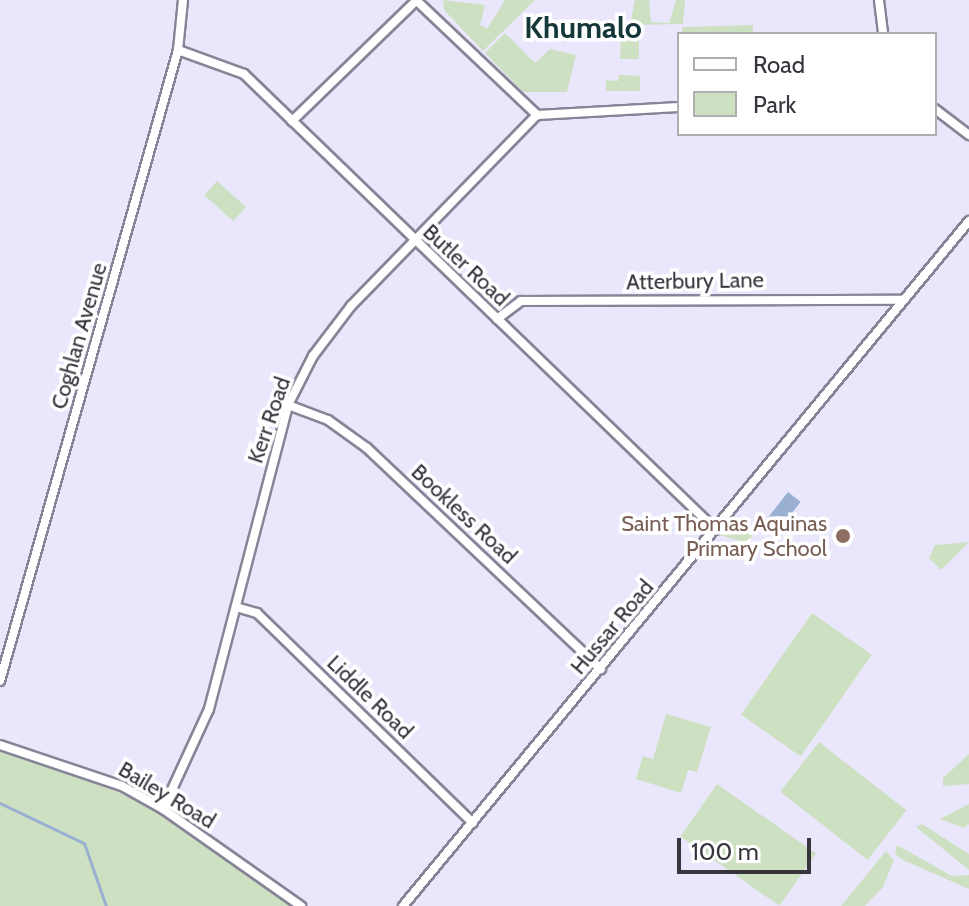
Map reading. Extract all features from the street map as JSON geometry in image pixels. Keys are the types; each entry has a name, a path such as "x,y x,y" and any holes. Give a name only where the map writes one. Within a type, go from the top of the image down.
{"street":[{"name":"Coghlan Avenue","path":"0,681 3,657 178,50 183,0"},
{"path":"292,121 417,0 537,115 677,107"},
{"path":"879,0 883,32"},
{"name":"Butler Road","path":"178,50 244,74 716,530"},
{"path":"937,111 969,135"},
{"name":"Kerr Road","path":"163,809 202,732 288,405 334,327 537,115"},
{"name":"Hussar Road","path":"403,906 716,530 900,300 969,221"},
{"name":"Atterbury Lane","path":"497,319 521,301 900,300"},
{"name":"Bookless Road","path":"288,405 328,420 367,448 601,669"},
{"name":"Liddle Road","path":"236,607 257,613 473,823"},
{"name":"Bailey Road","path":"0,745 99,776 163,809 301,906"}],"green space":[{"path":"443,0 485,5 480,25 487,29 505,0 535,0 483,51 444,10"},
{"path":"635,0 649,0 651,22 669,23 676,0 685,0 683,24 630,25"},
{"path":"753,25 753,32 682,32 682,27"},
{"path":"603,28 639,28 639,59 620,59 621,31 612,31 612,40 603,39"},
{"path":"505,33 535,63 550,49 576,55 567,92 523,92 485,53"},
{"path":"619,75 640,76 640,91 606,91 606,80 618,81"},
{"path":"217,181 246,207 233,221 204,195"},
{"path":"732,512 752,536 748,543 715,534"},
{"path":"969,542 941,570 929,558 935,545"},
{"path":"812,613 872,655 801,756 741,715"},
{"path":"666,714 711,727 697,772 688,770 681,793 636,779 643,756 653,759"},
{"path":"819,742 906,810 868,860 780,792"},
{"path":"0,752 74,772 157,810 293,906 0,906"},
{"path":"969,754 969,784 943,786 943,778"},
{"path":"717,784 816,853 779,906 680,836"},
{"path":"969,804 969,824 964,828 940,819"},
{"path":"922,824 969,854 969,870 916,827"},
{"path":"897,845 952,876 969,875 969,889 903,860 895,854"},
{"path":"886,851 894,860 883,887 865,906 841,906"}],"water":[{"path":"788,492 801,502 780,529 767,519"}],"waterway":[{"path":"0,803 84,843 106,906"}],"place":[{"name":"Saint Thomas Aquinas Primary School","path":"843,536"}],"district":[{"name":"Khumalo","path":"583,28"}]}
